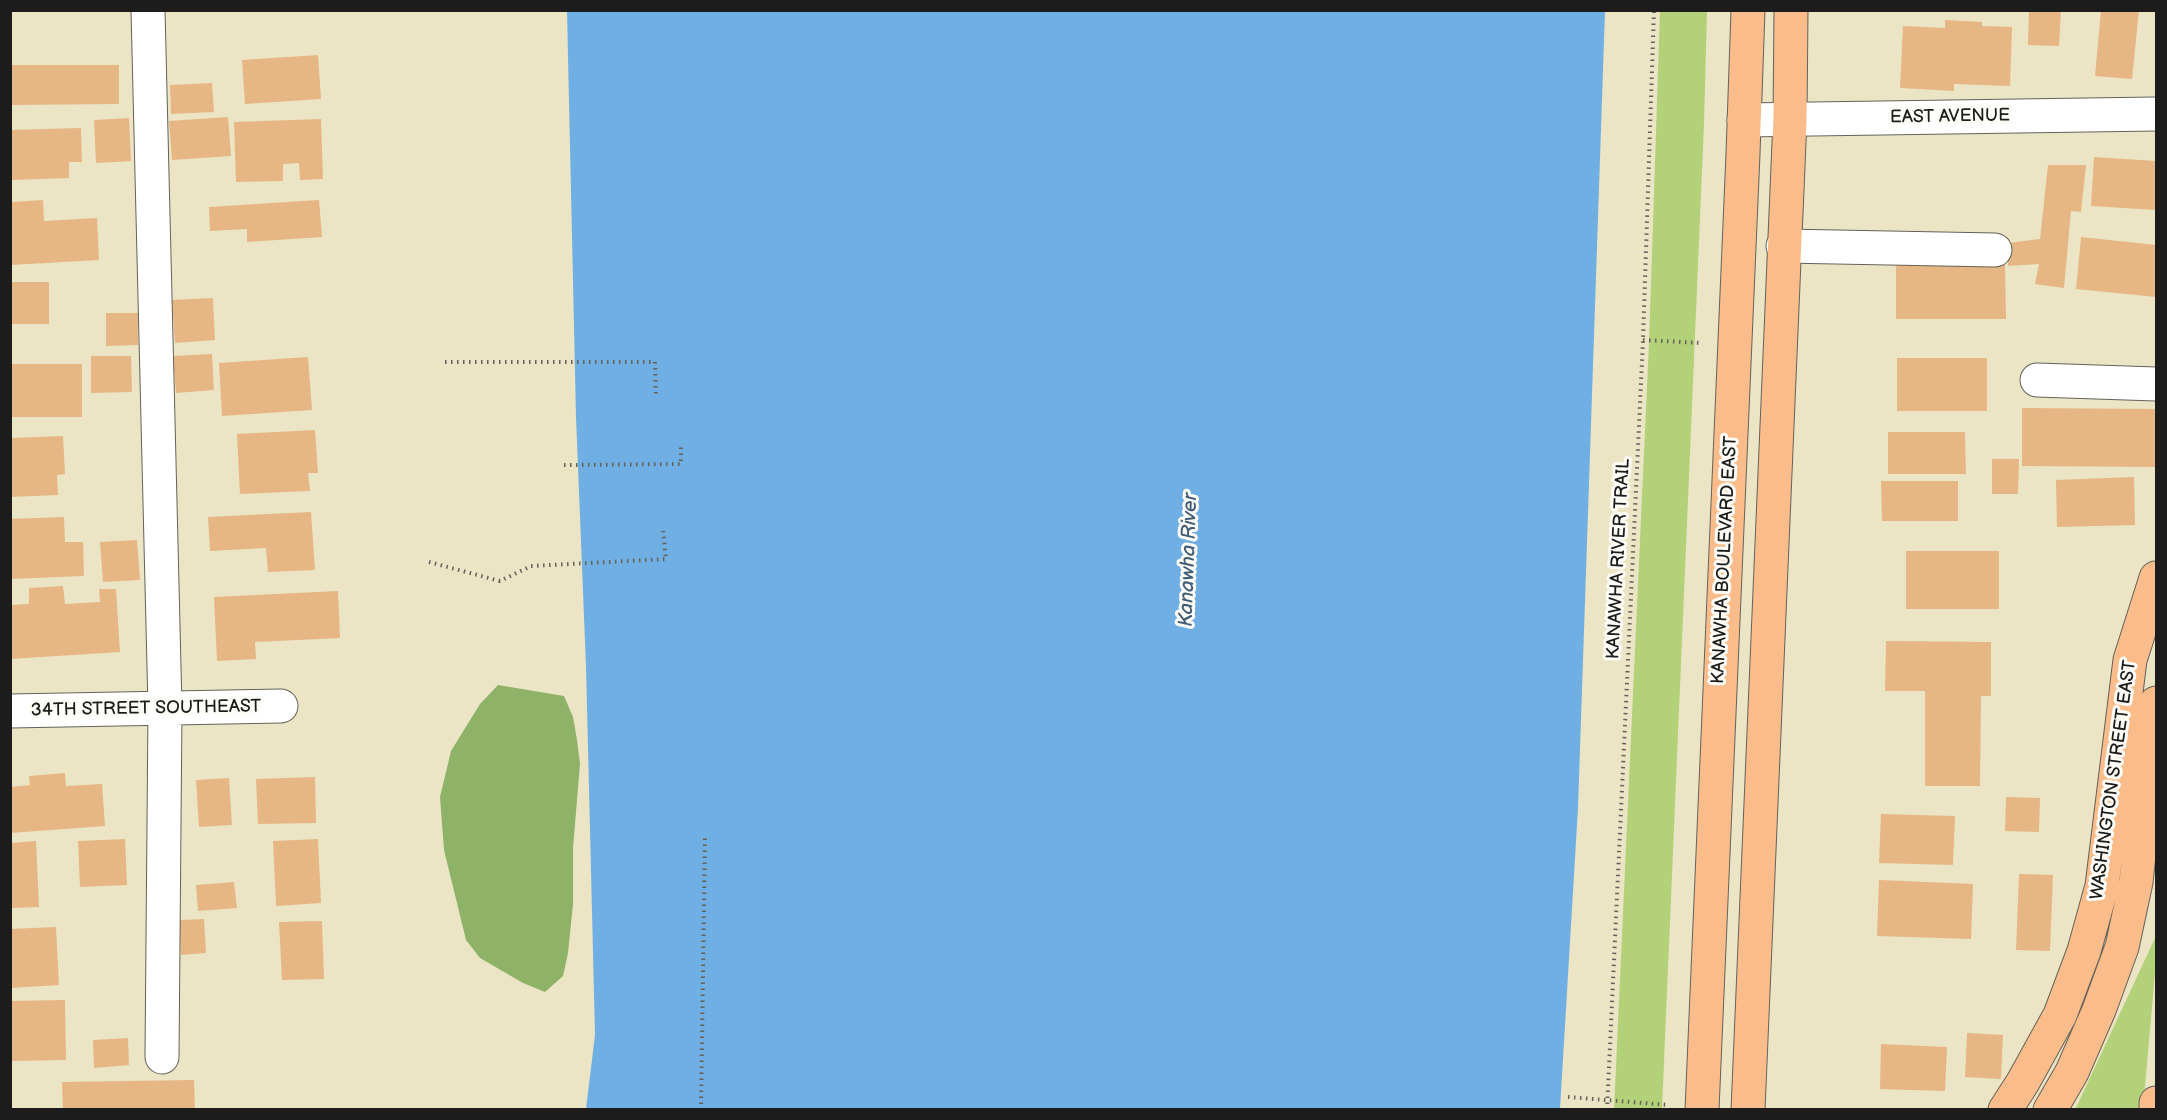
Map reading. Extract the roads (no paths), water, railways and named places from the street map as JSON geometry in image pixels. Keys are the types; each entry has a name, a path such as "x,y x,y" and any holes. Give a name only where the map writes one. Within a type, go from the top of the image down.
{"main road":[{"name":"KANAWHA BOULEVARD EAST","path":"1702,1110 1748,10"},
{"path":"1748,1110 1790,119 1791,10"},
{"name":"WASHINGTON STREET EAST","path":"2005,1110 2060,1015 2084,951 2102,886 2130,660 2157,578"},
{"path":"2050,1110 2072,1072 2099,1010 2122,947 2136,882 2157,703"},
{"path":"2156,1110 2157,1103"}],"street":[{"path":"148,10 165,708 162,1057"},
{"name":"EAST AVENUE","path":"1744,120 2157,114"},
{"path":"1783,246 1995,250"},
{"path":"2037,380 2157,384"},
{"name":"34TH STREET SOUTHEAST","path":"10,711 281,706"}],"water":[{"name":"Kanawha River","path":"567,11 1605,11 1578,808 1560,1109 586,1109 595,1035 586,666 576,417"}]}
